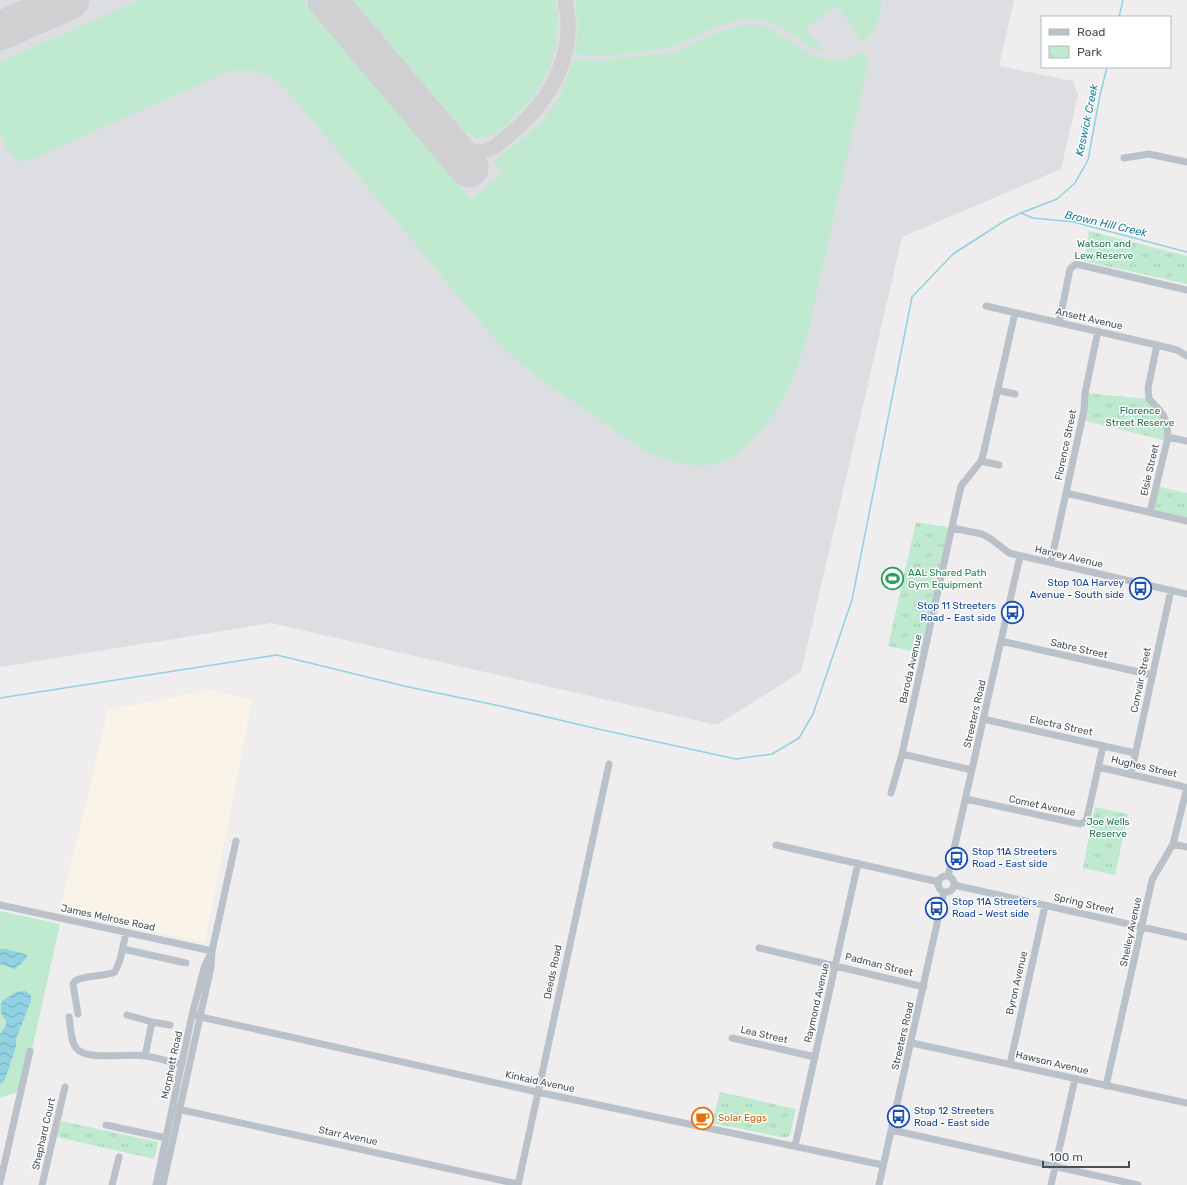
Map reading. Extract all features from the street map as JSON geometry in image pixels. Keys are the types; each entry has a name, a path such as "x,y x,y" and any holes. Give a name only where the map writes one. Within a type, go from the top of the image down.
{"street":[{"path":"1124,158 1149,154 1187,162"},
{"path":"1059,323 1070,269 1076,264 1187,290"},
{"name":"Ansett Avenue","path":"986,306 1157,345 1177,350 1187,356"},
{"name":"Baroda Avenue","path":"891,793 902,754 961,486 981,461 1016,312"},
{"name":"Florence Street","path":"1051,562 1084,410 1085,393 1098,331"},
{"name":"Elsie Street","path":"1150,512 1168,437 1168,425 1163,413 1149,399 1148,388 1157,345"},
{"path":"997,390 1015,394"},
{"path":"1168,437 1187,441"},
{"path":"981,461 999,465"},
{"path":"1066,493 1187,521"},
{"name":"Harvey Avenue","path":"952,528 982,534 1009,553 1187,594"},
{"name":"Streeters Road","path":"948,876 1020,556"},
{"name":"Convair Street","path":"1131,774 1171,590"},
{"name":"Sabre Street","path":"1001,641 1152,675"},
{"name":"Electra Street","path":"984,719 1135,754"},
{"name":"Comet Avenue","path":"966,799 1080,824 1087,818 1103,746"},
{"path":"902,754 972,770"},
{"name":"Deeds Road","path":"518,1184 610,764"},
{"name":"Hughes Street","path":"1098,767 1186,788"},
{"name":"Shelley Avenue","path":"1106,1086 1152,880 1173,844 1186,788"},
{"name":"Morphett Road","path":"156,1185 166,1138 176,1109 200,1016 211,967 212,951 236,841"},
{"path":"1173,844 1187,847"},
{"path":"776,845 938,882"},
{"name":"Raymond Avenue","path":"795,1146 858,864"},
{"path":"943,876 948,876 953,879 954,885 952,890 944,892 940,888 938,882 943,876"},
{"name":"Spring Street","path":"954,885 1187,937"},
{"name":"Streeters Road","path":"879,1185 912,1043 944,892"},
{"name":"James Melrose Road","path":"0,905 212,951"},
{"name":"Byron Avenue","path":"1010,1064 1045,906"},
{"path":"78,1014 74,981 80,978 108,975 115,972 118,968 126,932"},
{"name":"Padman Street","path":"759,948 924,987"},
{"path":"123,949 186,963"},
{"name":"Morphett Road","path":"163,1185 182,1064 192,1015 205,965 212,951"},
{"path":"127,1015 170,1025"},
{"name":"Kinkaid Avenue","path":"192,1015 537,1092 884,1165"},
{"path":"69,1017 72,1044 78,1051 97,1056 145,1056 182,1064"},
{"path":"145,1056 152,1022"},
{"name":"Lea Street","path":"732,1038 815,1057"},
{"name":"Hawson Avenue","path":"912,1043 1187,1103"},
{"path":"0,1182 30,1051"},
{"path":"1051,1185 1075,1079"},
{"name":"Shephard Court","path":"42,1185 66,1087"},
{"name":"Starr Avenue","path":"176,1109 518,1184"},
{"path":"106,1125 166,1138"},
{"path":"892,1130 1138,1185"},
{"path":"112,1185 119,1157"}],"shaded area":[{"path":"0,0 1014,0 999,66 1073,81 1078,95 1061,169 902,237 801,672 717,725 271,623 0,667"},
{"path":"209,690 252,700 205,943 60,911 108,710"}],"green space":[{"path":"140,0 303,0 471,200 503,173 493,162 526,136 549,113 560,94 573,61 577,59 600,61 676,52 726,29 748,24 762,25 813,56 840,60 861,52 865,53 868,63 806,341 791,383 778,408 749,443 726,461 703,466 675,462 648,453 533,374 504,349 287,90 271,77 251,70 229,71 28,161 21,162 13,157 7,150 0,133 0,62"},
{"path":"353,0 555,0 557,10 557,27 553,56 542,82 527,104 517,115 502,129 492,135 482,138 477,137 464,131"},
{"path":"575,0 882,0 879,18 875,28 869,37 863,41 837,6 805,28 825,53 807,45 775,24 766,21 746,20 725,24 674,46 659,50 618,55 592,56 575,53 578,30"},
{"name":"Watson and Lew Reserve","path":"1089,231 1187,256 1187,284 1084,261"},
{"name":"Florence Street Reserve","path":"1085,393 1149,399 1163,413 1167,441 1082,420"},
{"path":"1156,486 1187,493 1187,521 1150,512"},
{"path":"916,522 952,528 924,654 888,646"},
{"name":"Joe Wells Reserve","path":"1095,807 1128,814 1115,875 1083,868"},
{"path":"0,911 60,924 23,1090 0,1098"},
{"path":"720,1092 796,1109 790,1135 786,1138 712,1123"},
{"path":"61,1121 158,1142 154,1159 57,1137"}],"water":[{"path":"0,949 25,954 27,956 26,959 15,969 0,964"},
{"path":"25,991 31,995 31,1001 16,1039 16,1046 5,1080 0,1084 0,1035 6,1025 6,1020 1,1011 2,1001 16,992"}],"waterway":[{"name":"Keswick Creek","path":"1119,16 1123,0"},
{"path":"0,698 277,655 404,686 736,759 772,754 799,738 813,714 852,600 912,297 953,254 1006,220 1057,199 1075,183 1088,160 1100,95 1107,68"},
{"name":"Brown Hill Creek","path":"1021,213 1033,218 1074,222 1187,252"}],"taxiway":[{"path":"447,142 470,152 488,150 503,140 537,107 548,92 564,57 568,39 568,20 565,0"}],"runway":[{"path":"0,31 70,0"},
{"path":"327,0 469,168"}],"place":[{"name":"AAL Shared Path Gym Equipment","path":"892,579"},
{"name":"Stop 10A Harvey Avenue - South side","path":"1140,589"},
{"name":"Stop 11 Streeters Road - East side","path":"1012,612"},
{"name":"Stop 11A Streeters Road - East side","path":"957,858"},
{"name":"Stop 11A Streeters Road - West side","path":"937,908"},
{"name":"Stop 12 Streeters Road - East side","path":"899,1117"},
{"name":"Solar Eggs","path":"702,1118"}]}
